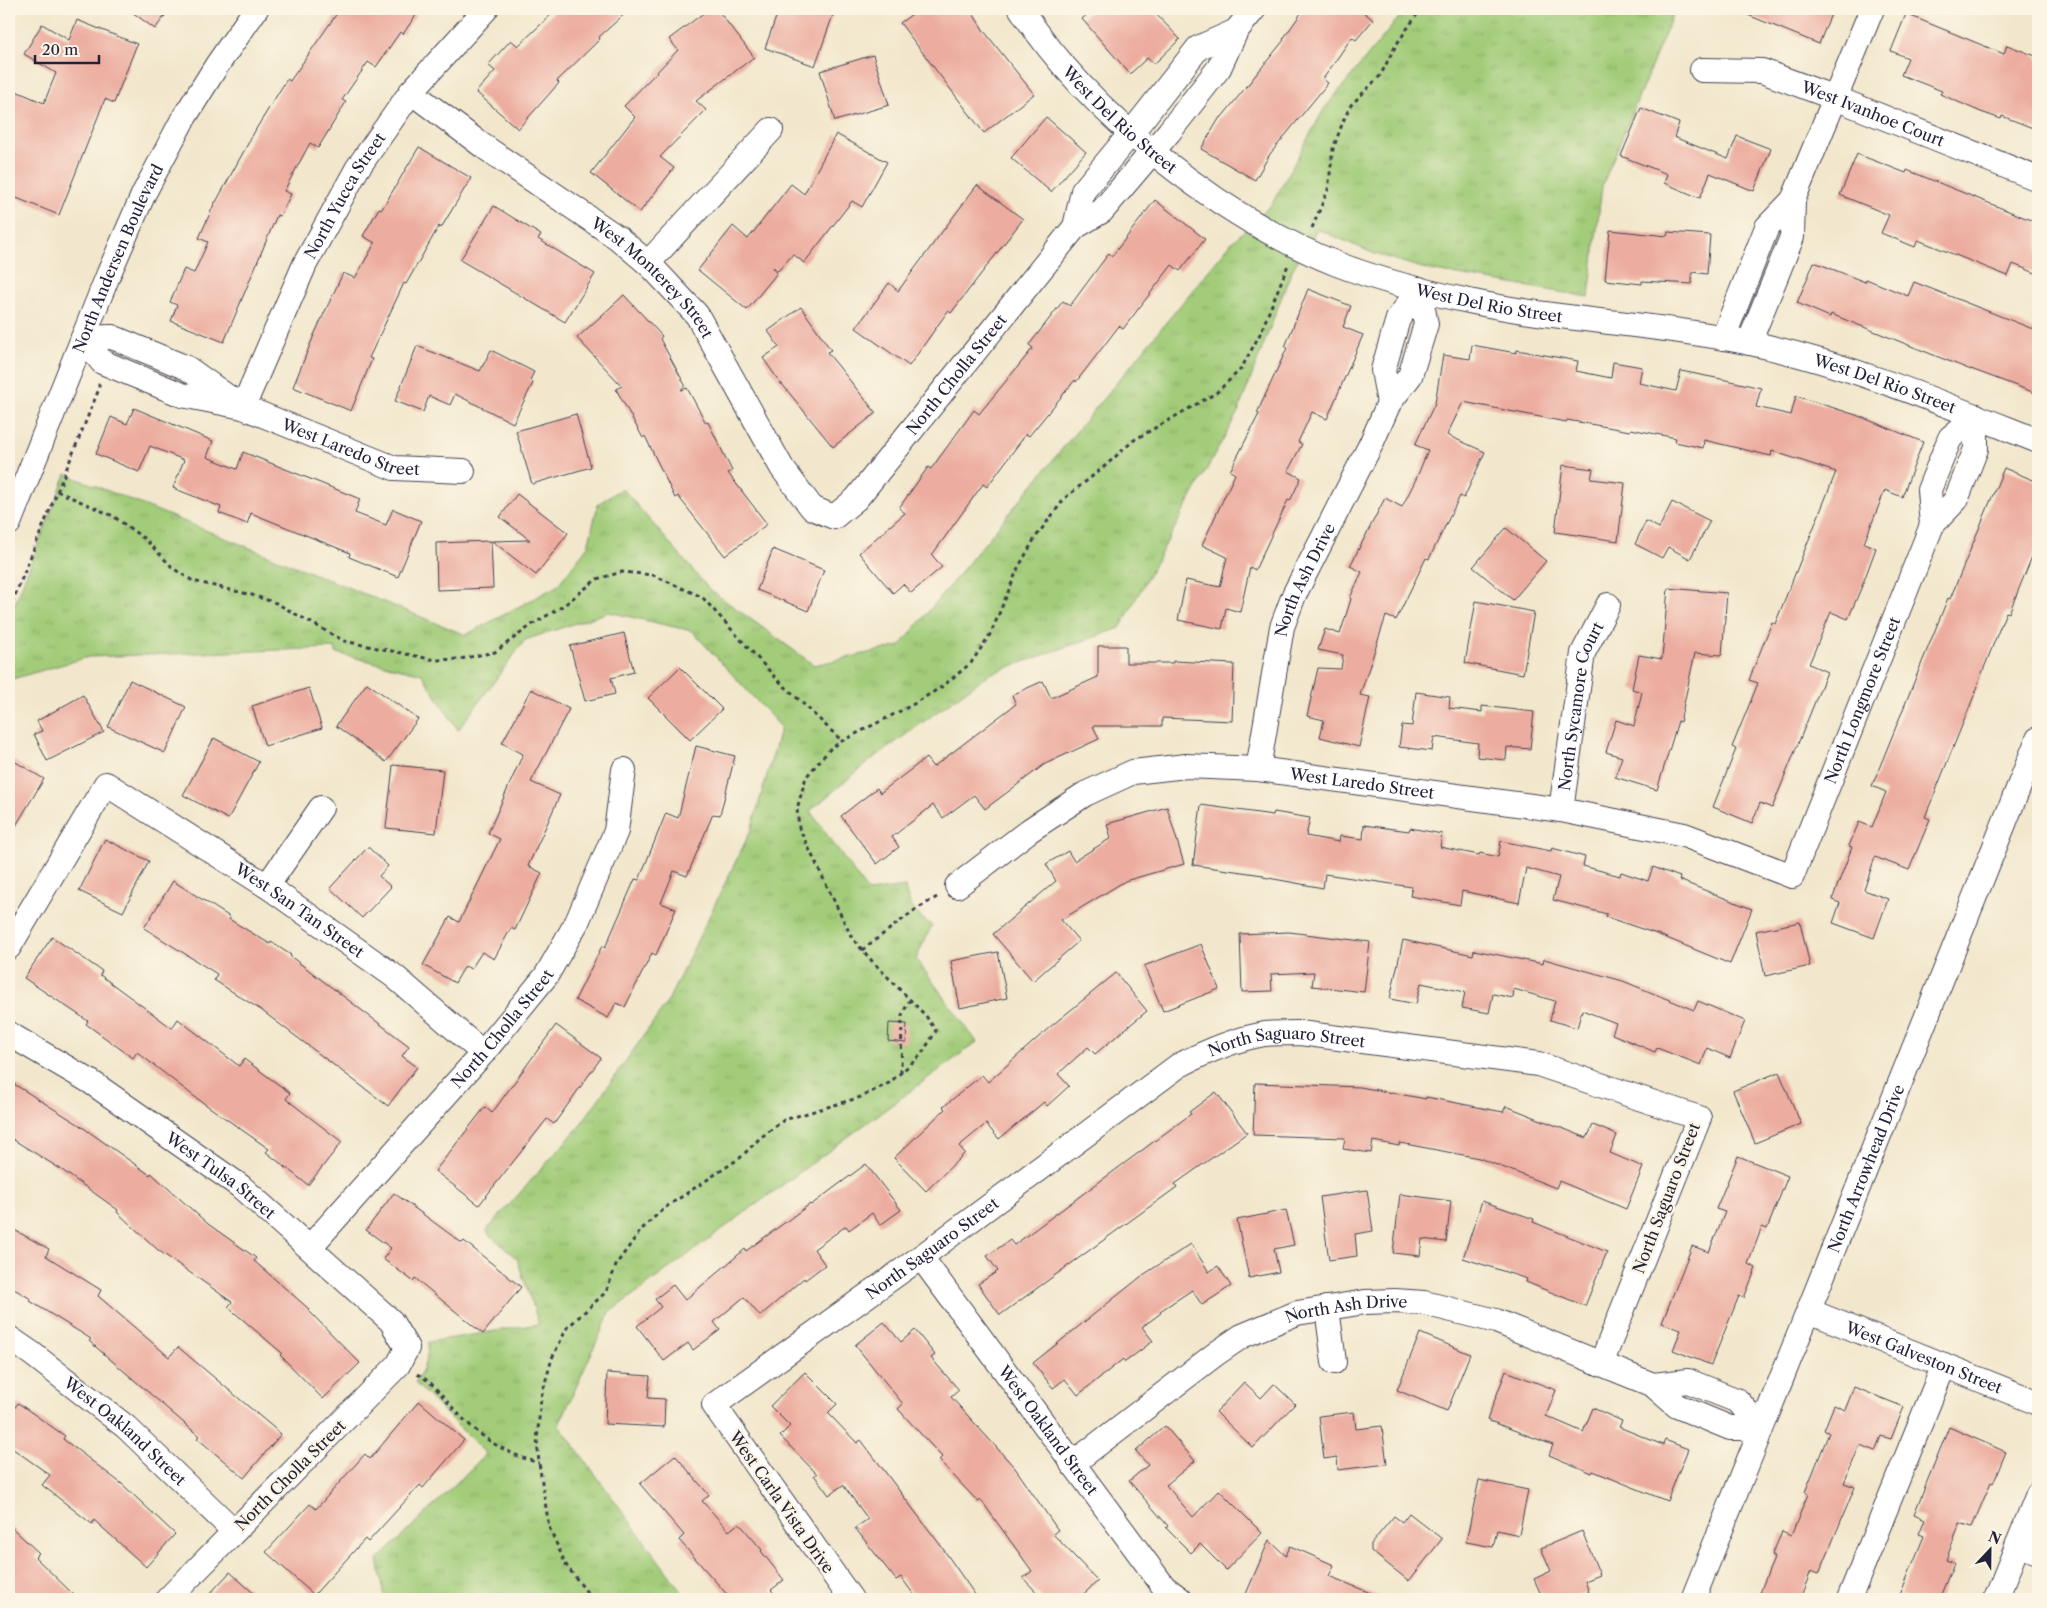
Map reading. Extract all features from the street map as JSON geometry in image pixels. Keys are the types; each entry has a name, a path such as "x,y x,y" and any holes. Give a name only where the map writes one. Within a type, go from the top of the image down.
{"street":[{"name":"North Andersen Boulevard","path":"9,523 132,219 161,158 207,80 256,9"},
{"name":"North Yucca Street","path":"243,407 305,264 357,169 411,92 486,9"},
{"name":"West Del Rio Street","path":"1021,9 1058,58 1106,110 1174,169 1216,199 1266,230 1338,264 1419,289 1470,302 1723,338 1804,356 1871,376 2038,441"},
{"name":"North Cholla Street","path":"834,517 856,499 1075,227 1102,211 1169,132 1219,68 1236,31 1254,9"},
{"path":"1749,343 1792,237 1794,200 1872,9"},
{"name":"North Cholla Street","path":"1075,227 1083,191 1198,48 1236,31"},
{"name":"West Ivanhoe Court","path":"1702,70 1762,71 2038,179"},
{"name":"West Monterey Street","path":"411,92 483,146 618,238 648,263 697,315 787,474 812,508 834,517"},
{"path":"648,263 771,130"},
{"path":"1723,338 1766,227 1794,200"},
{"name":"North Ash Drive","path":"1258,769 1282,627 1291,603 1371,444 1389,403 1410,376 1426,324 1419,289"},
{"name":"West Laredo Street","path":"83,338 112,337 187,368 243,407 394,468 462,471"},
{"name":"North Longmore Street","path":"1792,876 1932,525 1956,500 1976,449 1976,416"},
{"name":"North Sycamore Court","path":"1561,810 1583,653 1608,605"},
{"name":"North Arrowhead Drive","path":"1693,1599 2038,738"},
{"name":"West Laredo Street","path":"957,886 1030,830 1085,794 1133,772 1186,766 1258,769 1561,810 1684,835 1792,876"},
{"name":"North Cholla Street","path":"310,1247 482,1053 546,976 576,922 616,831 624,770"},
{"name":"West San Tan Street","path":"9,947 106,784 267,886 394,976 482,1053"},
{"path":"267,886 321,808"},
{"name":"North Saguaro Street","path":"714,1405 921,1257 1178,1066 1204,1052 1264,1034 1300,1032 1538,1064 1699,1118 1600,1364"},
{"name":"West Tulsa Street","path":"9,1034 91,1082 240,1186 391,1321 402,1357"},
{"name":"West Oakland Street","path":"921,1257 1164,1587 1180,1599"},
{"name":"North Ash Drive","path":"1072,1464 1217,1352 1242,1336 1297,1313 1365,1302 1395,1301 1424,1303 1496,1321 1653,1385 1677,1406 1730,1428 1761,1428"},
{"path":"1327,1308 1334,1362"},
{"name":"West Galveston Street","path":"1809,1311 2037,1400"},
{"name":"West Oakland Street","path":"9,1338 126,1427 234,1531"},
{"name":"North Cholla Street","path":"168,1599 402,1357"},
{"path":"1849,1599 1944,1364"},
{"name":"West Carla Vista Drive","path":"714,1405 851,1599"},
{"path":"1996,1599 2028,1548 2038,1494"}],"path":[{"path":"592,1599 566,1565 549,1527 539,1463 537,1440 541,1398 552,1358 567,1328 606,1292 617,1263 641,1230 663,1210 740,1158 760,1138 784,1120 861,1097 889,1083 921,1055 936,1032 926,1016 909,1001 852,938 799,828 797,809 806,778 830,749 912,705 943,686 971,664 991,634 1018,568 1035,538 1065,498 1134,440 1216,393 1241,369 1260,334 1288,264 1302,247 1314,225 1328,190 1333,149 1351,105 1380,76 1396,45 1418,13 1423,9"},
{"path":"9,610 100,389 99,378"},
{"path":"57,490 113,516 146,540 174,569 193,581 252,595 276,603 344,642 435,660 460,659 495,652 533,624 563,606 597,579 622,572 653,575 702,598 773,675 842,741"},
{"path":"862,950 915,910 957,886"},
{"path":"901,1074 902,1015 909,1001"},
{"path":"402,1357 423,1378 436,1387 476,1432 491,1444 525,1460 539,1463"}],"green space":[{"path":"1406,9 1675,9 1602,186 1589,297 1429,270 1375,254 1317,229 1292,270 1238,412 1120,628 989,674 867,763 810,811 868,892 905,887 908,899 914,909 932,925 916,959 977,1042 610,1312 559,1425 687,1599 385,1599 378,1560 486,1454 415,1383 425,1363 428,1342 539,1324 517,1259 486,1231 578,1128 667,1003 751,830 781,727 692,631 609,612 525,640 458,730 422,674 336,653 336,648 88,657 9,680 9,618 66,474 466,635 557,586 588,546 598,504 622,488 709,589 814,665 900,646 1233,241 1272,204 1324,109"}],"building":[{"path":"128,9 170,9 155,29"},
{"path":"340,9 420,9 403,34 400,32 376,67 368,62 342,100 346,102 318,148 310,143 284,191 291,194 280,216 277,215 224,342 171,321 177,305 170,302 184,269 194,273 208,242 199,238 215,202 287,79 290,81"},
{"path":"557,9 630,9 599,37 600,39 557,81 559,83 518,129 476,92 495,71 488,65 511,40 518,46"},
{"path":"709,9 717,9 754,57 696,101 706,110 660,157 674,168 640,212 591,173 635,117 624,106 678,50 669,39"},
{"path":"779,9 814,9 833,15 815,66 765,48"},
{"path":"919,9 970,9 984,31 1034,94 984,133 900,23"},
{"path":"1093,9 1151,9 1180,39 1154,64 1147,58 1130,74 1082,19"},
{"path":"1304,9 1360,9 1373,20 1356,40 1352,37 1323,79 1328,83 1270,154 1255,180 1201,149 1220,117 1284,40"},
{"path":"1733,9 1833,9 1819,44"},
{"path":"1906,14 2004,54 2007,45 2038,57 2038,130 2002,116 2001,119 1981,112 1940,94 1942,91 1901,75 1908,58 1891,51"},
{"path":"77,20 137,44 114,103 105,99 59,215 9,195 9,88 44,103 56,73 24,54 42,24 69,40"},
{"path":"873,55 889,105 835,121 820,71"},
{"path":"1641,108 1679,123 1674,137 1728,159 1737,136 1771,149 1754,191 1710,173 1700,198 1664,183 1667,174 1621,156"},
{"path":"1046,117 1086,152 1051,192 1011,158"},
{"path":"836,134 887,162 862,207 852,201 804,263 793,254 778,271 773,267 777,273 747,310 698,270 733,226 748,239 791,184 804,194"},
{"path":"419,147 471,178 441,228 439,226 406,284 404,283 369,358 372,359 351,411 293,387 314,335 343,273 355,278 375,243 363,236 379,208 382,209"},
{"path":"1857,154 1906,173 1907,170 2038,223 2038,274 2013,264 2008,276 1918,240 1915,247 1881,233 1889,215 1840,195"},
{"path":"977,185 1023,219 951,313 948,311 909,366 856,328 889,283 898,291"},
{"path":"1155,200 1205,239 1180,271 1172,265 1123,329 1119,326 1076,382 1075,380 1029,436 1026,434 987,487 983,484 932,555 942,567 911,593 903,584 893,593 859,553 905,513 899,508 928,467 931,469 974,410 979,414 1033,348 1029,345 1063,301 1070,306 1109,253 1112,256"},
{"path":"494,206 541,235 538,239 595,274 565,322 460,260"},
{"path":"1610,230 1667,236 1668,232 1710,235 1707,274 1692,272 1692,284 1642,281 1642,284 1605,280"},
{"path":"1814,262 1865,282 1866,279 1908,296 1914,282 2038,331 2038,394 1971,370 1831,314 1830,317 1797,303"},
{"path":"1308,289 1351,306 1343,327 1363,335 1327,419 1312,412 1298,442 1302,444 1288,471 1301,478 1290,501 1288,500 1255,570 1250,567 1240,612 1226,608 1222,629 1178,620 1186,580 1220,587 1227,557 1202,545 1235,474 1230,471 1259,414 1257,413 1287,348 1285,347"},
{"path":"624,295 662,336 660,339 685,385 681,390 687,388 706,423 708,422 732,471 728,473 767,524 725,556 678,496 675,498 645,436 643,438 616,389 622,386 577,338"},
{"path":"801,307 831,350 827,352 876,413 833,447 781,384 763,358 779,347 768,331"},
{"path":"1472,345 1516,353 1517,350 1578,361 1576,371 1611,378 1613,362 1642,367 1639,383 1676,391 1681,371 1726,380 1761,388 1756,407 1791,415 1796,396 1856,415 1923,442 1902,497 1885,490 1864,543 1876,548 1862,586 1848,619 1831,612 1809,664 1827,672 1772,808 1760,803 1752,823 1713,807 1736,749 1732,747 1758,683 1749,680 1772,622 1775,624 1836,472 1772,451 1771,456 1704,440 1703,448 1675,442 1676,438 1631,429 1630,431 1567,420 1566,422 1463,402 1447,435 1485,452 1464,498 1460,496 1429,559 1426,558 1396,620 1386,616 1360,695 1370,697 1359,747 1320,737 1324,720 1307,716 1318,668 1341,669 1343,655 1318,650 1325,629 1340,634 1350,598 1362,572 1350,566 1385,498 1402,507 1428,450 1415,445 1435,403 1443,355 1470,359"},
{"path":"417,346 480,371 491,350 534,372 530,380 533,383 513,423 455,394 450,405 429,396 423,412 395,401"},
{"path":"134,408 213,441 207,457 237,469 243,452 360,499 355,513 386,525 393,509 421,521 398,577 349,557 350,553 251,513 247,524 219,513 221,507 173,488 184,460 150,446 139,472 96,454 111,417 127,424"},
{"path":"576,414 591,467 532,484 516,431"},
{"path":"1563,465 1593,469 1591,479 1625,483 1618,541 1555,532"},
{"path":"2004,468 2038,482 2038,542 2009,613 2006,612 1925,817 1930,819 1909,870 1875,857 1864,890 1888,899 1874,938 1833,923 1840,903 1832,900 1852,847 1849,846 1859,822 1872,827 1886,792 1872,786 1948,598 1950,599"},
{"path":"517,494 568,533 536,575 492,541 530,540 500,517"},
{"path":"1672,502 1710,521 1690,559 1668,547 1662,558 1635,544 1646,521 1659,528"},
{"path":"1506,528 1546,561 1513,600 1473,567"},
{"path":"491,541 493,588 437,590 436,543"},
{"path":"773,549 824,570 808,611 757,590"},
{"path":"1668,588 1727,593 1722,655 1695,653 1680,722 1678,721 1657,790 1615,777 1622,757 1606,752 1616,720 1634,726 1642,692 1632,689 1639,655 1662,659"},
{"path":"1476,601 1534,612 1523,674 1465,663"},
{"path":"624,633 634,672 611,678 615,694 585,701 570,646"},
{"path":"1098,646 1126,646 1126,663 1173,663 1173,661 1234,664 1232,721 1162,718 1162,726 1093,726 1099,739 1045,764 985,809 974,795 943,818 933,805 892,837 899,847 877,864 841,816 877,788 880,793 926,758 933,767 1016,704 1012,695 1043,681 1051,698 1098,677"},
{"path":"680,667 722,709 690,740 648,698"},
{"path":"130,680 186,707 165,753 108,727"},
{"path":"367,683 418,719 386,762 336,726"},
{"path":"309,688 322,728 265,746 252,706"},
{"path":"531,689 569,709 531,782 560,795 528,866 542,873 515,930 511,928 494,959 482,952 471,969 465,966 455,983 423,965 450,917 459,922 500,839 488,833 523,754 502,743"},
{"path":"1416,692 1450,697 1449,708 1482,712 1482,706 1534,712 1530,749 1507,747 1506,760 1477,757 1478,743 1434,737 1432,751 1399,747 1402,725 1412,726"},
{"path":"83,695 104,732 47,761 34,734 42,731 37,721"},
{"path":"214,738 259,762 228,819 183,795"},
{"path":"696,746 735,756 720,815 713,814 687,876 674,871 661,903 676,909 656,955 652,953 625,1007 616,1003 608,1018 575,1000 602,946 605,948 635,879 639,880 666,813 678,818"},
{"path":"9,758 44,779 9,837"},
{"path":"393,765 443,770 436,833 386,828"},
{"path":"1201,805 1273,815 1274,812 1310,818 1306,836 1339,842 1340,836 1363,839 1364,825 1409,831 1410,828 1442,834 1440,847 1479,855 1480,853 1498,857 1501,841 1551,851 1552,848 1585,857 1583,866 1620,876 1621,872 1648,881 1653,867 1680,877 1679,880 1752,909 1730,964 1657,934 1606,917 1607,914 1553,900 1559,877 1526,868 1519,903 1462,891 1460,905 1410,896 1412,887 1325,874 1323,888 1263,877 1263,875 1193,865"},
{"path":"1167,807 1184,864 1125,881 1061,920 1079,941 1033,981 993,934 1056,881 1046,864 1068,851 1074,861 1111,838 1107,824"},
{"path":"105,839 149,861 123,912 79,891"},
{"path":"368,847 388,866 379,876 391,887 362,918 330,888"},
{"path":"173,881 230,917 229,919 291,955 409,1046 402,1056 417,1067 388,1106 261,1010 214,980 217,974 144,928"},
{"path":"1800,922 1810,966 1765,976 1756,931"},
{"path":"1289,932 1370,942 1364,992 1312,986 1314,972 1271,974 1272,991 1242,992 1240,934"},
{"path":"52,937 102,971 100,975 172,1028 178,1019 239,1066 244,1059 290,1093 286,1099 342,1142 308,1185 266,1152 269,1149 195,1097 137,1052 133,1058 86,1024 88,1021 24,978"},
{"path":"1403,940 1473,955 1474,950 1543,964 1544,959 1623,981 1694,1010 1698,1001 1745,1021 1730,1058 1707,1048 1701,1065 1657,1048 1655,1052 1612,1034 1616,1023 1582,1010 1577,1028 1550,1020 1555,1001 1514,989 1513,998 1493,994 1489,1013 1462,1008 1465,992 1421,983 1416,1004 1390,999"},
{"path":"1201,944 1219,989 1163,1011 1144,966"},
{"path":"998,952 1007,998 960,1008 951,961"},
{"path":"1116,973 1147,1011 1095,1054 1088,1047 1058,1074 1069,1086 1047,1106 1044,1102 999,1139 986,1124 959,1146 965,1153 926,1191 894,1158 945,1109 943,1107 982,1075 988,1082 1050,1027"},
{"path":"889,1023 907,1024 906,1043 888,1041"},
{"path":"556,1025 601,1058 554,1124 547,1119 479,1205 435,1171 485,1107 492,1113"},
{"path":"1779,1072 1801,1124 1755,1143 1733,1091"},
{"path":"9,1081 78,1124 150,1175 151,1173 208,1224 256,1258 254,1261 309,1309 360,1363 323,1399 280,1355 282,1353 228,1307 232,1302 158,1250 117,1212 118,1210 59,1168 9,1137"},
{"path":"1255,1083 1360,1087 1426,1099 1426,1097 1503,1112 1506,1106 1587,1138 1593,1125 1617,1135 1610,1153 1643,1167 1626,1209 1559,1181 1556,1188 1479,1158 1400,1143 1399,1146 1373,1141 1371,1153 1343,1149 1345,1138 1253,1135"},
{"path":"1216,1092 1247,1133 1175,1184 1177,1187 1000,1315 978,1284 998,1271 987,1256 1010,1240 1014,1245 1191,1114 1189,1112"},
{"path":"1738,1156 1788,1176 1767,1229 1762,1227 1748,1264 1756,1268 1744,1298 1739,1296 1711,1365 1673,1350 1681,1330 1662,1323 1692,1246 1709,1252 1725,1212 1716,1209"},
{"path":"866,1164 901,1210 880,1225 872,1213 849,1230 846,1226 814,1249 825,1265 805,1280 804,1278 760,1316 744,1297 714,1322 720,1330 693,1350 688,1343 664,1361 637,1326 661,1307 655,1299 673,1285 685,1300 745,1249 746,1251"},
{"path":"1367,1190 1373,1231 1355,1234 1357,1256 1329,1260 1320,1197"},
{"path":"394,1193 462,1243 464,1241 521,1287 483,1334 415,1278 413,1281 383,1259 391,1248 366,1230"},
{"path":"1400,1194 1451,1201 1446,1242 1422,1239 1420,1256 1393,1253"},
{"path":"1482,1201 1534,1219 1533,1222 1607,1252 1585,1306 1526,1282 1527,1279 1463,1258"},
{"path":"1286,1210 1294,1245 1274,1249 1279,1272 1249,1278 1237,1220"},
{"path":"9,1227 49,1249 46,1256 101,1290 98,1296 169,1357 178,1347 281,1434 244,1478 197,1438 199,1436 89,1341 91,1339 9,1286"},
{"path":"1191,1244 1209,1272 1218,1266 1231,1286 1202,1305 1192,1290 1160,1311 1161,1313 1142,1327 1153,1341 1125,1362 1123,1359 1078,1395 1065,1379 1053,1388 1033,1363 1143,1275"},
{"path":"884,1322 901,1342 915,1330 935,1355 931,1358 959,1390 951,1397 1015,1468 1058,1530 1053,1534 1098,1581 1078,1599 1043,1599 1023,1578 1032,1571 981,1500 978,1502 939,1460 942,1457 898,1409 903,1404 855,1345"},
{"path":"1420,1333 1470,1354 1447,1411 1397,1390"},
{"path":"1506,1371 1556,1390 1546,1416 1583,1432 1593,1408 1622,1421 1619,1427 1663,1445 1665,1440 1688,1449 1667,1501 1549,1455 1553,1445 1487,1420"},
{"path":"805,1372 837,1404 828,1413 857,1443 861,1440 941,1546 978,1599 917,1599 901,1577 896,1580 855,1528 868,1519 843,1485 829,1495 814,1475 817,1474 780,1436 790,1426 770,1406"},
{"path":"607,1373 650,1376 648,1398 665,1399 664,1427 605,1424"},
{"path":"1244,1382 1261,1398 1274,1384 1295,1404 1253,1448 1216,1412"},
{"path":"1854,1387 1904,1407 1891,1439 1881,1436 1875,1451 1860,1445 1844,1483 1855,1487 1819,1574 1811,1571 1800,1599 1757,1599 1775,1556 1772,1555 1782,1532 1791,1536 1808,1494 1805,1492 1829,1433 1824,1430 1834,1405 1845,1410"},
{"path":"419,1401 464,1440 423,1488 420,1485 368,1542 365,1539 314,1595 266,1552 310,1504 316,1509 365,1454 370,1459"},
{"path":"18,1403 65,1436 63,1439 122,1484 175,1534 146,1567 94,1520 92,1524 42,1485 50,1475 9,1446 9,1416"},
{"path":"1354,1412 1356,1429 1382,1426 1387,1464 1338,1470 1337,1457 1324,1459 1319,1416"},
{"path":"1165,1426 1195,1461 1166,1485 1193,1517 1219,1490 1262,1533 1226,1570 1200,1544 1191,1553 1166,1528 1168,1526 1129,1481 1148,1465 1136,1451"},
{"path":"1949,1427 2006,1452 1972,1527 1960,1523 1946,1560 1954,1563 1939,1599 1910,1599 1900,1595 1924,1536 1919,1534 1925,1519 1914,1514"},
{"path":"675,1455 709,1495 702,1501 729,1531 739,1523 784,1580 771,1590 779,1599 731,1599 679,1540 684,1535 640,1484"},
{"path":"1479,1480 1528,1490 1519,1535 1497,1530 1493,1547 1466,1542"},
{"path":"1409,1513 1442,1539 1409,1581 1371,1551 1371,1544 1394,1516 1402,1522"},
{"path":"9,1525 39,1553 35,1557 78,1599 9,1599"},
{"path":"1582,1531 1600,1575 1585,1581 1589,1592 1571,1599 1543,1599 1534,1579 1551,1571 1541,1548"},
{"path":"1269,1540 1286,1556 1290,1546 1334,1565 1329,1576 1385,1599 1257,1599 1246,1594"},
{"path":"230,1572 260,1599 205,1599"}]}
